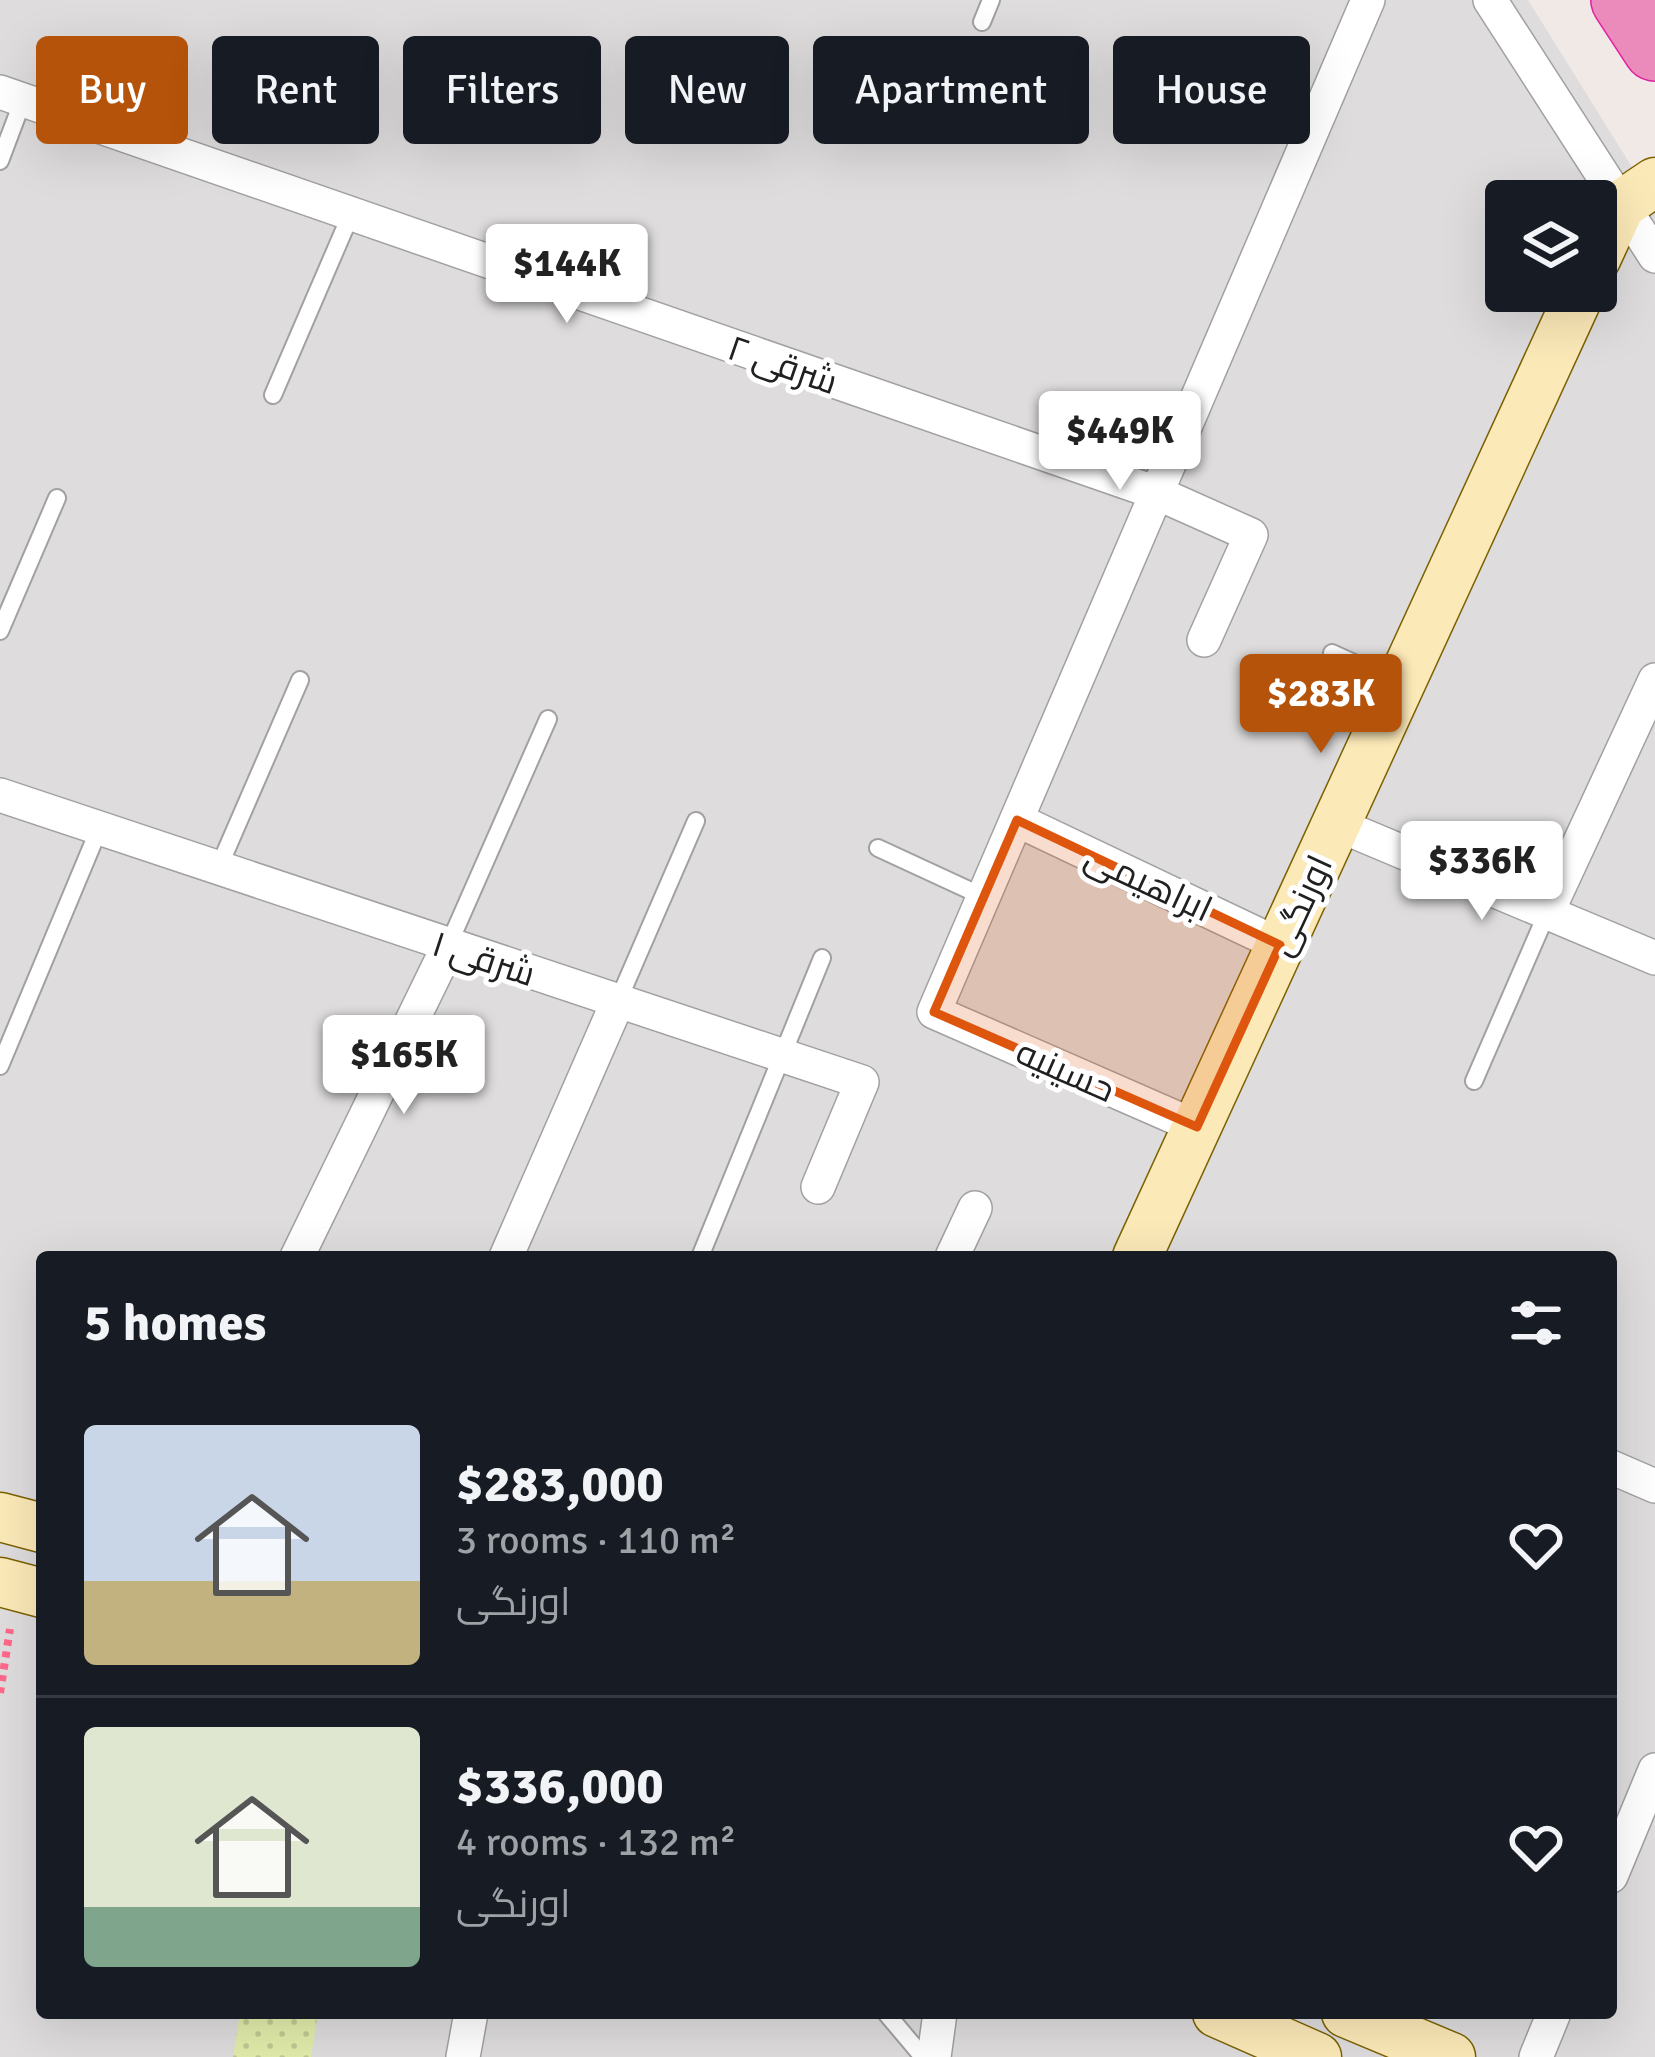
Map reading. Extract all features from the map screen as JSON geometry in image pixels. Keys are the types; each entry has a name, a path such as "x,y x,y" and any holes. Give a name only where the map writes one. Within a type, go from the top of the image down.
{"highway":[{"path":"1623,0 1655,49"}],"street":[{"path":"984,897 1368,0"},
{"path":"1490,0 1638,193 1655,256"},
{"name":"۲ شرقی","path":"11,96 1157,493 1250,535 1204,640"},
{"path":"1617,226 1638,193"},
{"name":"اورنگی","path":"1140,1251 1571,312"},
{"path":"1547,913 1655,680"},
{"name":"۱ شرقی","path":"0,796 862,1082 818,1187"},
{"name":"ابراهیمی","path":"1017,820 1280,945"},
{"path":"1336,824 1655,958"},
{"name":"حسینیه","path":"984,897 934,1012 1197,1127"},
{"path":"300,1251 448,947"},
{"path":"509,1251 618,1001"},
{"path":"955,1251 975,1208"},
{"path":"1617,1470 1655,1486"},
{"path":"0,1517 36,1526"},
{"path":"1617,1862 1655,1770"},
{"path":"464,2057 470,2019"},
{"path":"934,2057 939,2019"},
{"path":"1231,2019 1317,2057"},
{"path":"1360,2019 1451,2057"},
{"path":"1536,2057 1552,2019"}],"lane":[{"path":"982,22 991,0"},
{"path":"0,161 11,96"},
{"path":"1310,109 1320,113"},
{"path":"273,395 351,214"},
{"path":"0,631 57,498"},
{"path":"1332,653 1400,684"},
{"path":"218,869 300,680"},
{"path":"448,947 548,719"},
{"path":"618,1001 697,821"},
{"path":"0,1066 99,829"},
{"path":"878,848 984,897"},
{"path":"1474,1081 1547,913"},
{"path":"702,1251 822,958"},
{"path":"891,2019 922,2057"}],"path":[{"path":"0,1693 20,1587"}],"highlighted area":[{"path":"1017,820 1280,945 1197,1127 934,1012"}],"shaded area":[{"path":"0,0 1528,0 1655,204 1655,2057 0,2057"}],"green space":[{"path":"239,2019 317,2019 311,2057 233,2057"}]}
